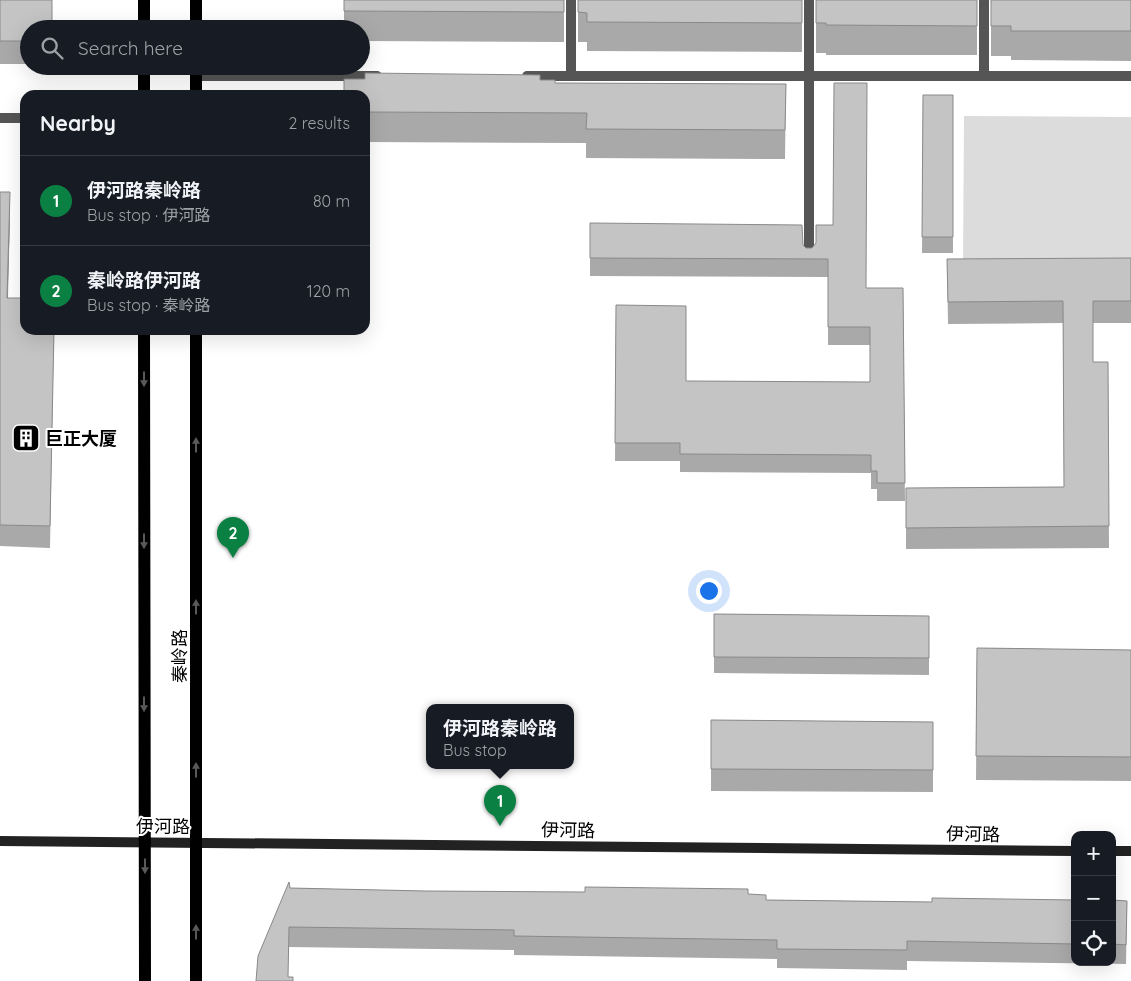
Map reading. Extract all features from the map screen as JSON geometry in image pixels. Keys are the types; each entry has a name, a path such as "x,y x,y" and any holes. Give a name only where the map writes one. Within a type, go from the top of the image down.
{"main road":[{"path":"144,0 144,20"},
{"path":"196,0 196,20"},
{"path":"144,75 144,90"},
{"path":"196,75 196,90"},
{"name":"秦岭路","path":"144,335 144,981"},
{"name":"秦岭路","path":"196,335 196,981"}],"street":[{"path":"571,0 571,76"},
{"path":"809,0 809,260"},
{"path":"984,0 984,76"},
{"path":"346,75 384,76"},
{"path":"512,76 1131,76"},
{"path":"0,118 20,118"},
{"name":"伊河路","path":"0,841 1071,851"},
{"path":"1116,851 1131,851"}],"shaded area":[{"path":"964,116 1131,117 1131,268 963,267"}],"building":[{"path":"0,0 52,0 52,20 20,20 20,41 0,41"},
{"path":"344,0 564,0 564,12 344,11"},
{"path":"578,0 802,0 802,23 587,22 587,13 578,12"},
{"path":"816,0 977,0 977,26 826,25 826,23 816,23"},
{"path":"991,0 1131,0 1131,31 1011,31 1011,26 991,26"},
{"path":"370,73 540,75 540,80 555,80 555,83 786,84 785,130 586,129 587,113 370,112 370,90 344,90 344,79 365,79 365,75 370,75"},
{"path":"834,83 867,83 866,288 903,288 905,483 877,483 877,471 871,471 871,455 680,454 680,443 615,443 616,305 686,306 686,381 870,382 870,327 828,327 828,259 590,258 590,223 802,225 803,245 806,248 812,248 816,243 816,225 833,225"},
{"path":"923,95 953,95 953,237 922,237"},
{"name":"巨正大厦","path":"0,192 10,192 7,298 20,298 20,335 54,335 50,526 0,525"},
{"path":"1131,258 1131,301 1093,301 1093,362 1108,362 1109,526 906,528 906,488 1064,487 1063,301 948,302 947,259"},
{"path":"714,614 929,616 929,658 714,657"},
{"path":"977,648 1131,650 1131,757 976,756"},
{"path":"711,720 933,722 933,770 711,769"},
{"path":"289,882 290,888 425,891 585,892 585,887 748,889 748,894 766,895 766,900 932,902 932,898 1071,900 1071,944 907,941 907,950 777,949 777,940 514,936 514,930 289,927 288,977 293,977 293,981 256,981 258,956"},
{"path":"1116,900 1127,901 1126,945 1116,944"}],"place":[{"name":"巨正大厦","path":"26,438"},
{"name":"秦岭路伊河路","path":"233,558"},
{"name":"伊河路秦岭路","path":"500,826"}]}
